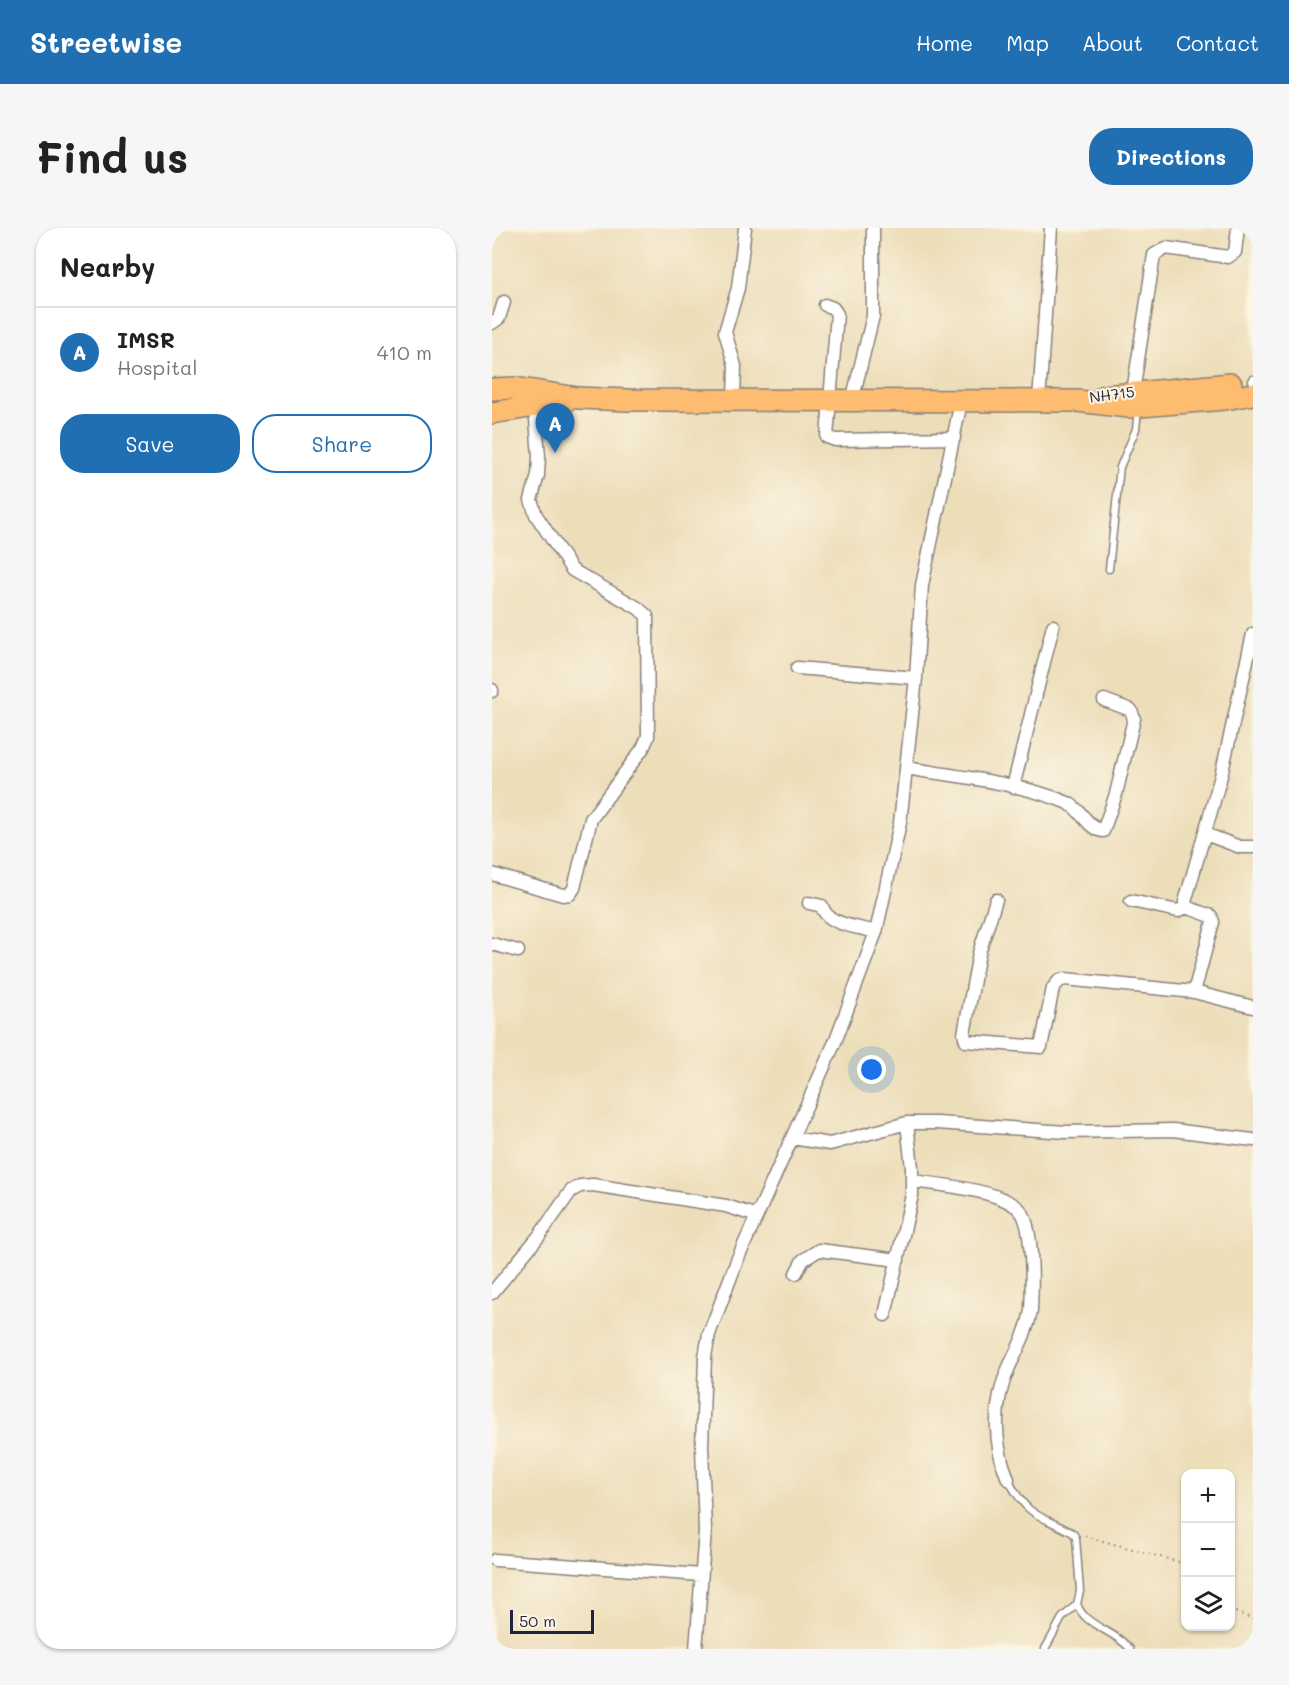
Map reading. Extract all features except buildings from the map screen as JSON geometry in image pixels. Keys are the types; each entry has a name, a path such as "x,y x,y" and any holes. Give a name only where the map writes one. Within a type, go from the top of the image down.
{"highway":[{"name":"NH715","path":"492,388 515,388 578,398 961,402 1225,399 1253,384"},
{"name":"NH715","path":"492,413 578,398"}],"street":[{"path":"734,400 735,366 726,332 738,288 745,228"},
{"path":"852,401 873,316 873,228"},
{"path":"1039,401 1051,228"},
{"path":"1136,399 1154,255 1166,248 1227,257 1235,252 1238,228"},
{"path":"492,323 499,318 504,302"},
{"path":"825,305 833,308 837,314 826,434 830,439 954,438"},
{"path":"696,1649 705,1531 702,1447 705,1357 719,1306 835,1042 876,932 900,823 916,678 922,585 961,402"},
{"path":"492,874 563,895 570,894 574,888 591,819 643,748 650,729 646,616 638,608 572,570 562,558 532,507 539,456 535,407"},
{"path":"1012,787 1053,626"},
{"path":"1186,907 1185,902 1237,710 1253,634"},
{"path":"797,668 916,678"},
{"path":"906,768 1012,787 1068,804 1096,829 1103,831 1116,794 1134,719 1131,710 1104,700"},
{"path":"1205,834 1240,847 1253,847"},
{"path":"996,900 971,989 964,1034 966,1041 1041,1047 1053,988 1059,981 1065,979 1194,992 1253,1007"},
{"path":"1131,901 1178,911 1186,907 1211,916 1214,922 1194,992"},
{"path":"809,903 820,905 825,915 832,920 876,932"},
{"path":"492,944 518,951"},
{"path":"792,1138 820,1143 841,1142 907,1123 974,1124 1066,1132 1173,1130 1253,1140"},
{"path":"885,1315 913,1181 907,1123"},
{"path":"913,1181 997,1198 1014,1205 1025,1218 1031,1311 1028,1326 1003,1385 997,1420 997,1443 1008,1479"},
{"path":"492,1293 539,1236 571,1191 580,1185 593,1185 726,1206 757,1216"},
{"path":"796,1273 803,1260 819,1250 898,1260"},
{"path":"495,1560 701,1575"}],"lane":[{"path":"1109,569 1120,467 1136,429 1136,399"},
{"path":"1008,1479 1026,1508 1037,1517 1073,1533 1076,1538 1080,1591 1077,1604 1062,1618 1045,1649"},
{"path":"1077,1604 1085,1617 1117,1637 1130,1649"}],"path":[{"path":"1073,1533 1181,1563"},
{"path":"1235,1612 1253,1619"}],"place":[{"name":"IMSR","path":"555,453"}]}
